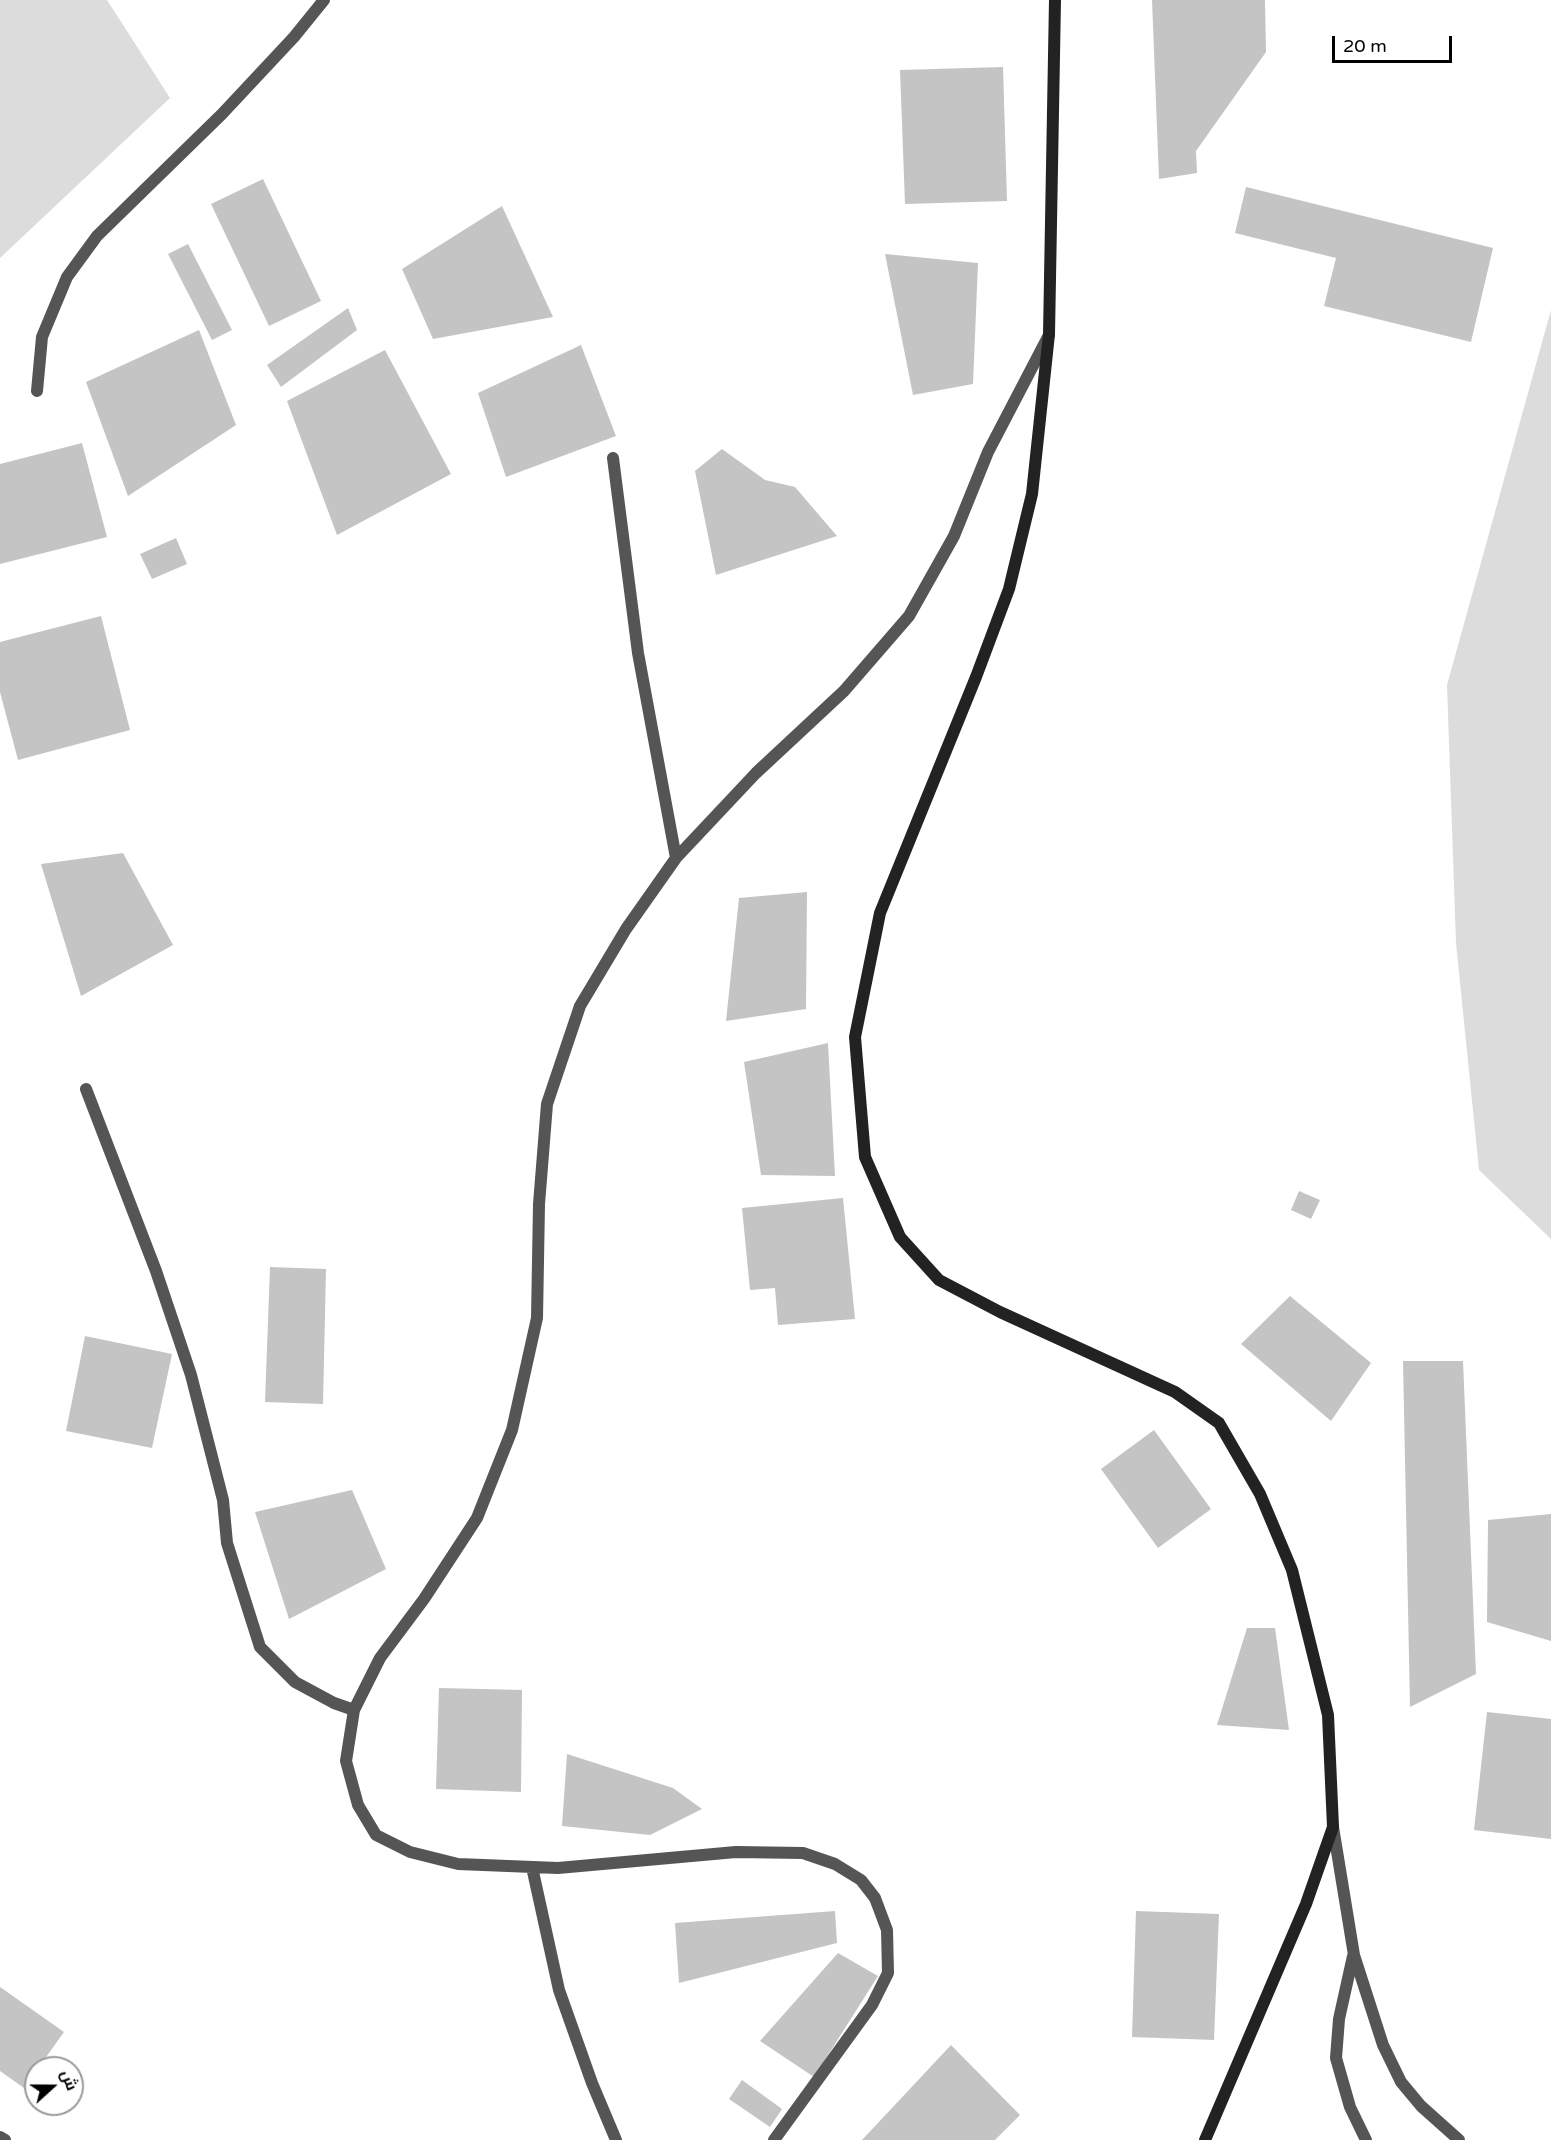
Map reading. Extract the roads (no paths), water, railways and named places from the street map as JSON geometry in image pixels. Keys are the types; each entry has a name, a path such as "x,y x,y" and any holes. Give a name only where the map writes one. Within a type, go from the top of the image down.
{"street":[{"path":"37,391 42,338 67,277 97,236 222,114 294,38 324,0"},
{"path":"1055,0 1049,334 1032,494 1009,589 976,677 880,913 855,1037 865,1157 900,1238 939,1280 1000,1312 1175,1392 1219,1423 1260,1494 1292,1570 1328,1714 1333,1827 1354,1955 1383,2045 1401,2082 1421,2106 1459,2140"},
{"path":"774,2140 872,2005 888,1973 887,1930 875,1898 861,1880 835,1864 803,1853 736,1852 558,1868 458,1864 410,1852 376,1835 358,1805 346,1761 354,1710 380,1658 424,1599 477,1518 512,1430 537,1318 539,1204 547,1104 580,1006 626,930 676,858 756,773 844,691 909,616 954,536 988,452 1049,334"},
{"path":"613,458 638,652 676,858"},
{"path":"86,1089 156,1271 191,1375 223,1500 227,1543 241,1595 260,1647 295,1682 334,1703 354,1710"},
{"path":"1205,2140 1306,1904 1333,1827"},
{"path":"532,1867 559,1990 592,2083 616,2140"},
{"path":"1354,1955 1339,2019 1336,2058 1350,2107 1366,2140"},
{"path":"0,2137 5,2140"}]}
